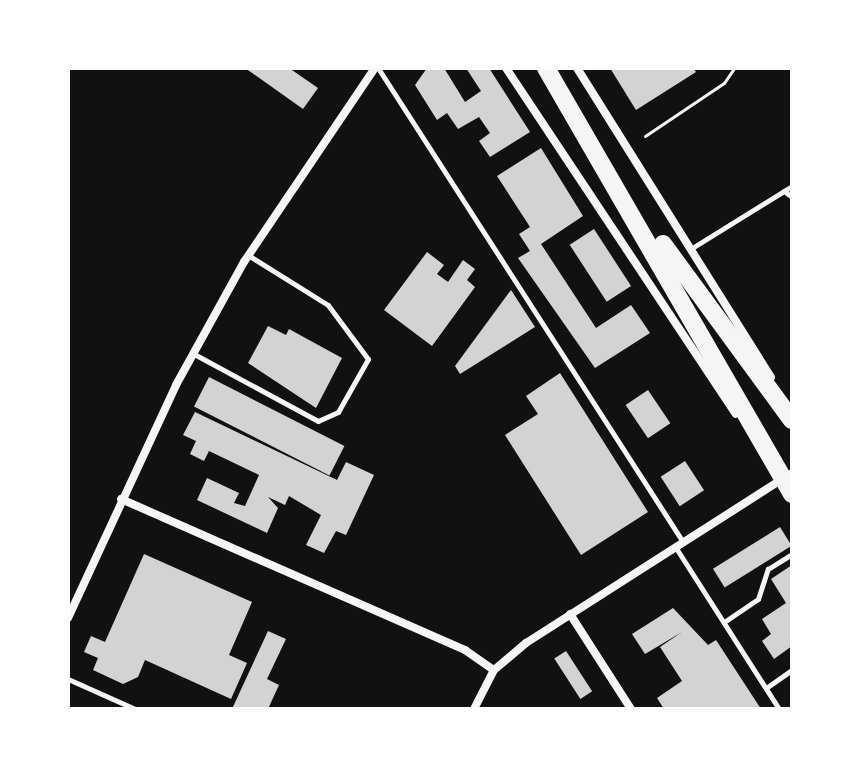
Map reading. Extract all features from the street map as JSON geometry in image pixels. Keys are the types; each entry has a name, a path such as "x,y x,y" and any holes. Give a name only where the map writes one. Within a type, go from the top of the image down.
{"main road":[{"path":"546,68 619,184 789,482"},
{"path":"619,184 792,420"}],"street":[{"path":"68,618 121,499 193,353 248,255 377,68"},
{"path":"474,709 494,670 570,614 789,482 649,291 506,68"},
{"path":"577,68 792,412"},
{"path":"121,499 465,650 494,670"},
{"path":"570,614 631,709"}],"lane":[{"path":"377,68 680,545 779,709"},
{"path":"692,248 792,186"},
{"path":"784,191 792,197"},
{"path":"193,353 300,413 328,421 368,359 328,305 248,255"},
{"path":"724,622 758,599 768,569 792,554"},
{"path":"766,688 792,670"},
{"path":"68,679 135,709"}],"path":[{"path":"645,136 724,83 734,68"}],"building":[{"path":"245,68 289,68 318,88 303,109"},
{"path":"427,68 444,68 465,102 481,91 466,68 489,68 530,132 490,157 479,141 490,133 479,117 458,129 447,113 437,120 415,85"},
{"path":"610,68 693,68 696,72 636,110"},
{"path":"541,148 583,216 541,244 596,328 631,305 650,333 595,368 518,258 530,251 519,234 530,227 497,176"},
{"path":"594,229 631,286 607,302 570,245"},
{"path":"427,252 444,265 437,274 448,282 463,260 475,269 467,280 475,287 432,346 384,310"},
{"path":"511,290 535,327 460,374 455,366"},
{"path":"268,326 286,335 289,329 342,358 316,408 248,363"},
{"path":"560,373 648,512 581,555 505,435 538,414 526,396"},
{"path":"209,377 344,446 329,475 194,406"},
{"path":"648,390 670,423 648,438 626,405"},
{"path":"195,412 337,480 346,462 374,475 346,535 336,531 324,553 306,545 321,515 289,496 285,505 268,497 278,508 267,533 197,500 207,478 239,493 234,503 245,506 259,475 209,451 204,461 190,454 196,441 183,435"},
{"path":"685,461 704,490 680,506 661,477"},
{"path":"780,527 792,546 725,588 713,569"},
{"path":"144,554 252,602 229,655 247,663 231,699 145,660 138,677 123,684 93,670 98,658 84,652 91,636 105,642"},
{"path":"792,565 792,646 774,659 762,641 771,634 762,619 786,603 771,579"},
{"path":"673,608 708,645 716,640 761,709 664,709 657,698 682,681 660,647 682,632 645,654 632,634"},
{"path":"268,631 286,639 267,679 279,685 268,709 232,709"},
{"path":"566,651 592,691 580,699 554,659"}]}
